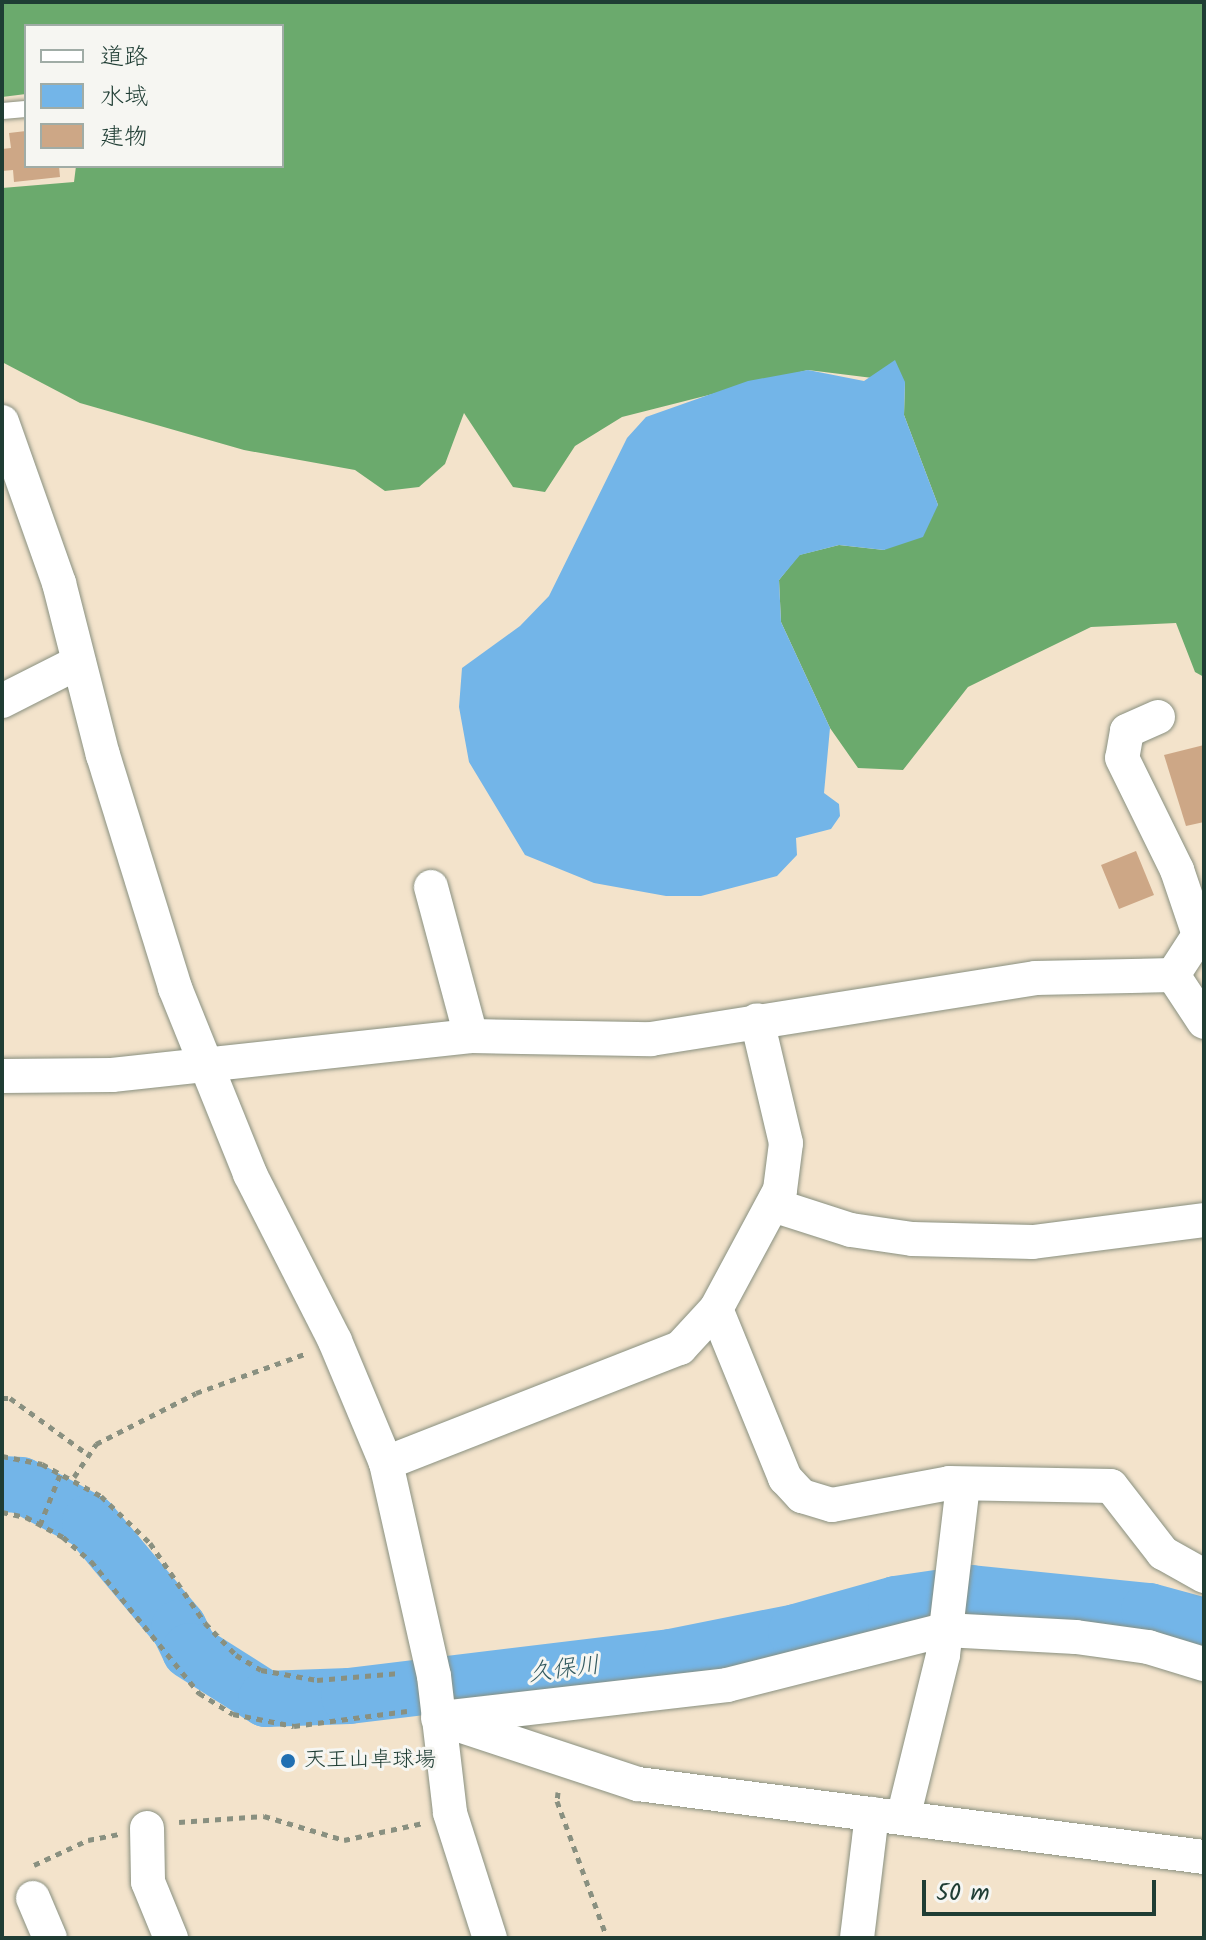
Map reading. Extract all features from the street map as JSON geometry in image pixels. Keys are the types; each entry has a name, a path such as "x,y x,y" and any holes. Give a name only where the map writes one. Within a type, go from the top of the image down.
{"street":[{"path":"2,422 59,583 167,963 204,1067 250,1174 335,1341 386,1463 436,1690 450,1813 490,1938"},
{"path":"2,701 79,662"},
{"path":"1158,717 1127,731 1122,758 1177,870 1199,935 1173,975"},
{"path":"431,887 471,1036"},
{"path":"2,1076 112,1075 471,1036 651,1039 1035,978 1173,975"},
{"path":"1173,975 1204,1022"},
{"path":"386,1463 680,1348 716,1309 773,1205 786,1143 757,1020"},
{"path":"773,1205 851,1230 912,1239 1033,1242 1204,1220"},
{"path":"716,1309 785,1478 802,1496 832,1505 963,1484 1111,1486 1163,1553 1204,1576"},
{"path":"857,1938 887,1816 947,1608 963,1484"},
{"path":"436,1690 727,1685 947,1608 1091,1639 1148,1647 1204,1664"},
{"path":"436,1690 563,1759 638,1784 1204,1857"},
{"path":"147,1828 148,1882 171,1938"},
{"path":"29,1885 50,1938"}],"lane":[{"path":"2,111 24,109"}],"path":[{"path":"74,1477 86,1453 196,1393 280,1366 335,1341"},
{"path":"2,1398 10,1398 86,1453"},
{"path":"2,1456 74,1477 128,1518 205,1623 236,1655 261,1670 317,1680 436,1690"},
{"path":"41,1522 61,1472"},
{"path":"2,1512 41,1522 91,1561 199,1693 233,1714 294,1726 416,1710 436,1690"},
{"path":"563,1759 557,1801 607,1938"},
{"path":"29,1885 88,1840 211,1815 264,1816 344,1840 450,1813"}],"green space":[{"path":"2,2 1204,2 1204,677 1195,672 1176,623 1091,627 968,687 903,770 858,768 830,728 781,622 779,580 799,555 839,545 884,550 938,505 904,415 905,382 808,370 622,417 575,446 545,492 513,487 464,413 445,464 419,487 385,491 355,470 244,450 80,403 2,362 2,188 74,182 76,168 284,168 284,24 24,24 24,94 2,97"}],"water":[{"path":"895,360 905,382 904,415 938,505 923,537 884,550 839,545 800,555 779,580 781,622 830,728 824,793 839,804 840,816 831,829 796,838 797,855 777,876 701,896 666,896 594,883 525,855 469,762 459,707 462,668 520,626 549,596 627,438 646,417 748,381 808,370 864,381"}],"building":[{"path":"24,131 24,168 59,168 60,177 14,182 13,170 2,171 2,149 11,148 9,133"},
{"path":"1204,745 1204,822 1186,826 1164,755"},
{"path":"1136,851 1154,895 1119,909 1101,865"}],"waterway":[{"name":"久保川","path":"2,1484 21,1485 90,1522 179,1628 190,1651 266,1699 349,1696 671,1657 796,1632 896,1604 971,1593 1149,1611 1204,1626"}],"place":[{"name":"天王山卓球場","path":"288,1761"}]}
